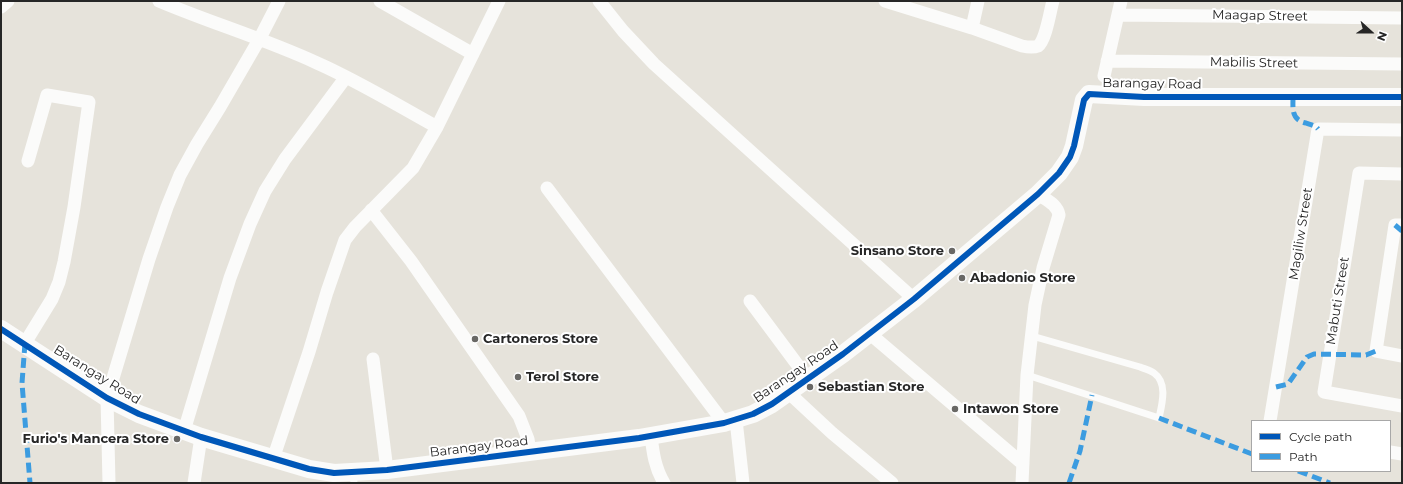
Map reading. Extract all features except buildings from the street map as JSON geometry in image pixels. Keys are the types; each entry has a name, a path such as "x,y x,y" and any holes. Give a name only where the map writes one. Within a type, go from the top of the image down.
{"street":[{"path":"1,7 8,1"},
{"path":"159,1 218,24 260,38 317,63 346,77 437,127"},
{"path":"109,483 107,398 149,259 167,207 180,175 260,38 279,1"},
{"path":"380,1 473,54"},
{"path":"273,459 345,240 371,210 413,168 437,127 499,1"},
{"path":"599,1 623,31 654,64 914,299"},
{"path":"885,1 900,3 1022,46 1037,46 1041,42 1045,32 1052,1"},
{"path":"972,28 978,1"},
{"path":"1104,76 1121,1"},
{"name":"Maagap Street","path":"1118,14 1402,18"},
{"name":"Mabilis Street","path":"1107,61 1402,64"},
{"path":"184,431 230,278 250,224 265,191 285,159 346,77"},
{"name":"Barangay Road","path":"1,328 107,398 139,414 201,437 273,459 308,469 354,478 387,470 651,436 730,421 754,414 789,393 844,354 914,299 1038,194 1058,173 1070,157 1074,146 1084,100 1089,94 1144,97 1402,97"},
{"path":"25,343 52,299 59,282 74,207 89,102 47,96 28,161"},
{"name":"Magiliw Street","path":"1270,420 1318,129 1402,130"},
{"name":"Mabuti Street","path":"1402,174 1359,173 1324,392 1402,406"},
{"path":"547,188 730,421 743,483"},
{"path":"1022,483 1028,375 1035,305 1043,268 1059,215 1055,206 1038,194"},
{"path":"371,210 411,262 519,416 528,439 530,452"},
{"path":"1402,225 1395,225 1376,351 1402,356"},
{"path":"750,301 808,380"},
{"path":"869,333 1023,464"},
{"path":"373,359 387,470"},
{"path":"789,393 813,416 892,483"},
{"path":"651,436 655,461 659,474 664,483"},
{"path":"194,483 201,437"},
{"path":"1391,452 1402,454"}],"lane":[{"path":"1028,375 1159,418 1163,390 1160,379 1155,374 1140,367 1032,336"}],"marked path":[{"path":"1293,97 1293,110 1295,117 1301,122 1314,126 1318,129"},
{"path":"1395,225 1402,231"},
{"path":"25,343 22,383 30,483"},
{"path":"1276,387 1288,384 1307,357 1314,354 1366,355 1376,351"},
{"path":"1069,483 1080,451 1092,395"},
{"path":"1159,418 1251,454"},
{"path":"1301,472 1330,483"}],"cycle path":[{"path":"1,329 107,398 139,414 201,437 309,469 334,473 387,470 639,438 724,423 753,414 772,404 843,354 914,299 1038,194 1059,173 1070,157 1074,146 1084,100 1089,94 1144,97 1402,97"}],"place":[{"name":"Sinsano Store","path":"952,251"},
{"name":"Abadonio Store","path":"962,278"},
{"name":"Cartoneros Store","path":"475,339"},
{"name":"Terol Store","path":"518,377"},
{"name":"Sebastian Store","path":"810,387"},
{"name":"Intawon Store","path":"955,409"},
{"name":"Furio's Mancera Store","path":"177,439"}]}
